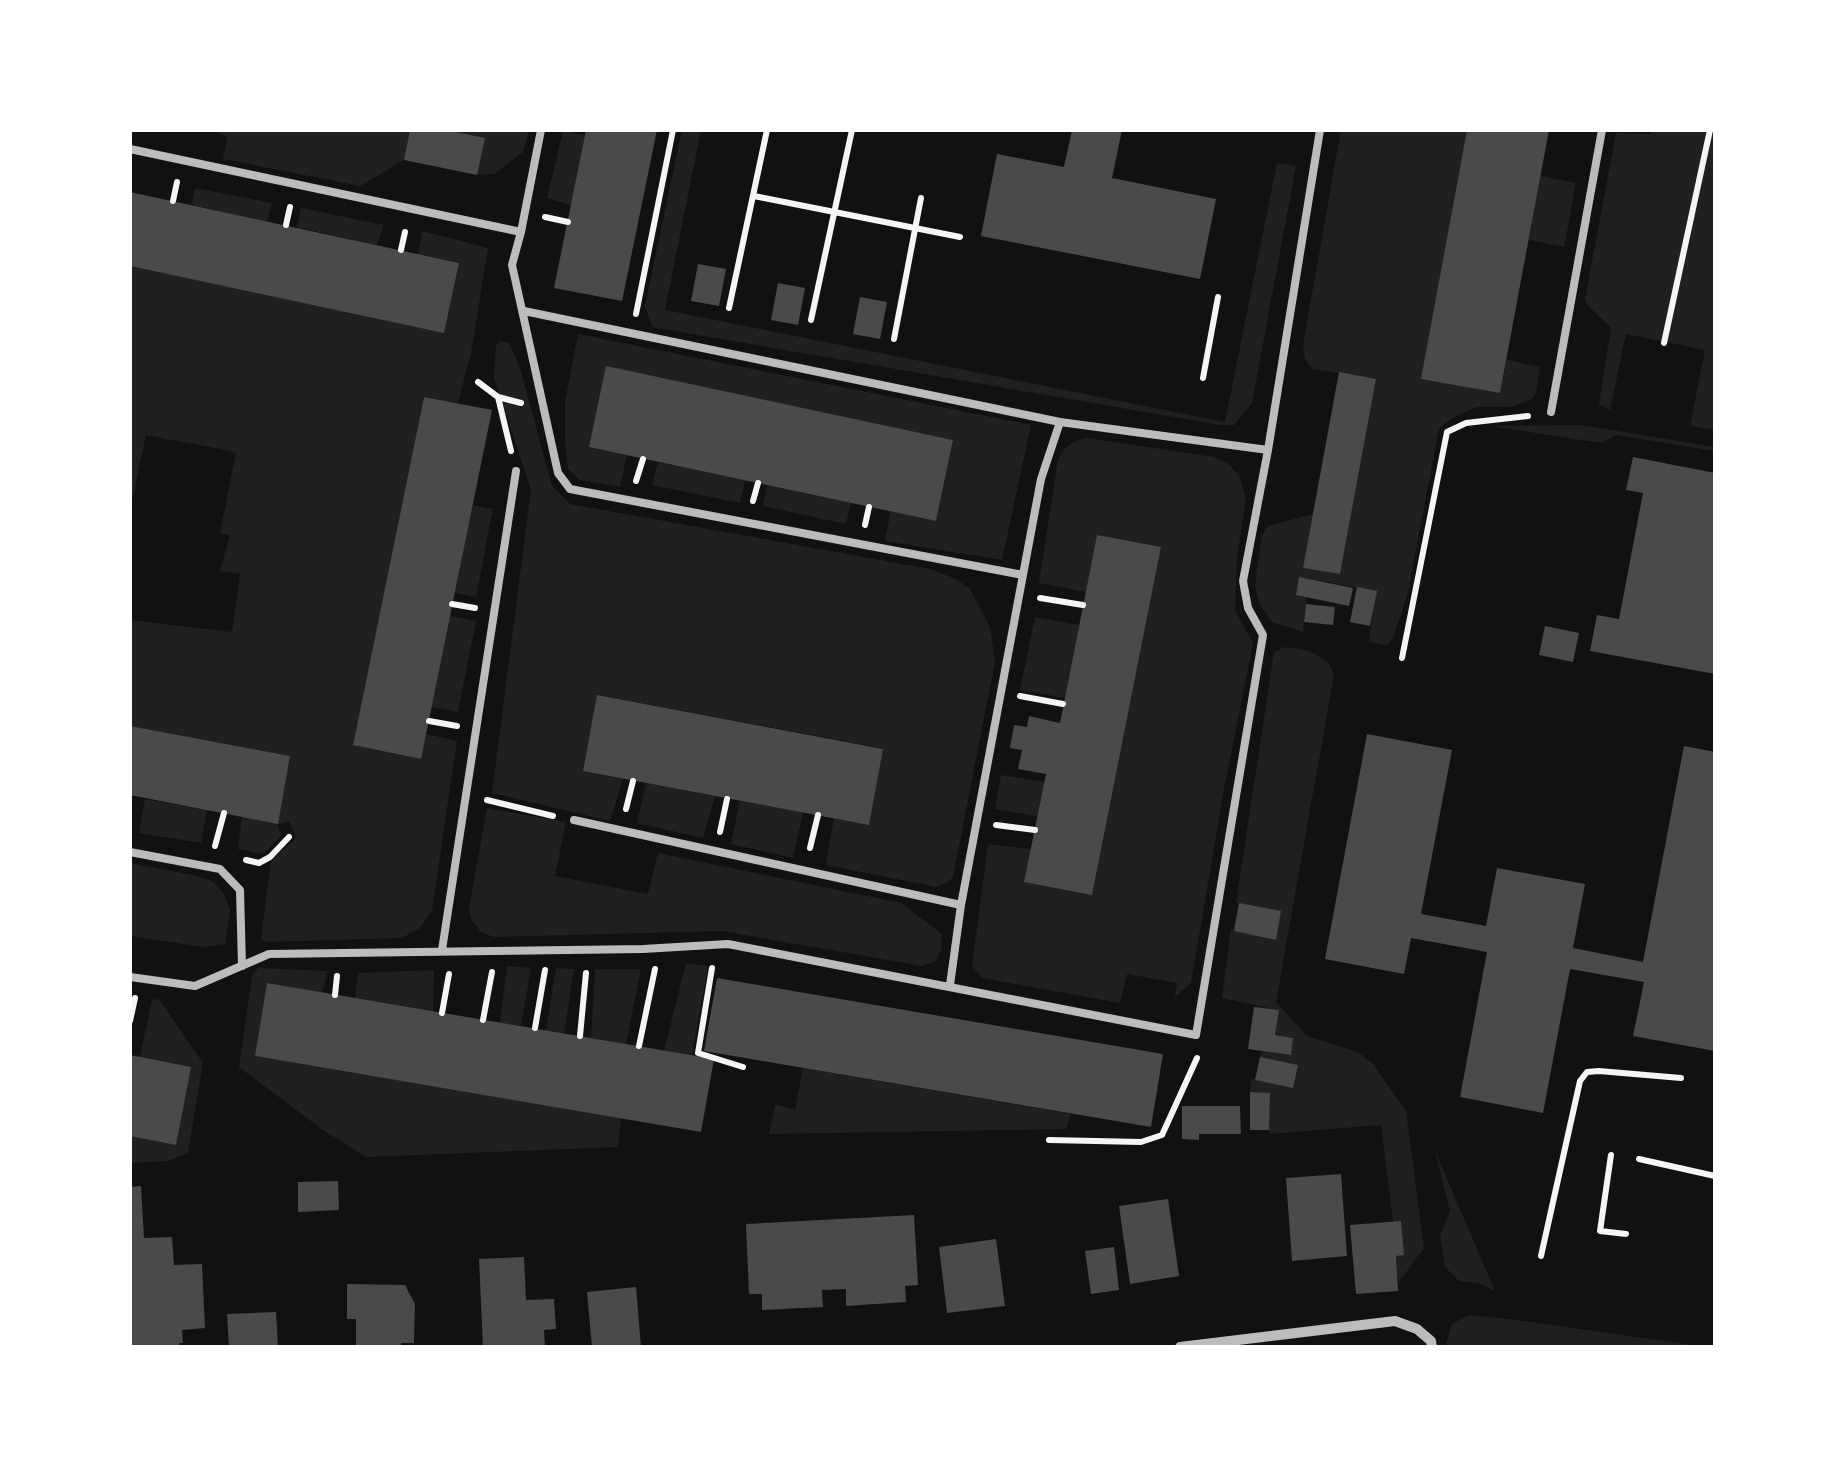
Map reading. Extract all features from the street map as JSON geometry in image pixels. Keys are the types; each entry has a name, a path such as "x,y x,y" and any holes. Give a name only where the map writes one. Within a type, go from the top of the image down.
{"street":[{"path":"1180,1347 1395,1322 1417,1329 1431,1341 1432,1347"}],"lane":[{"path":"542,130 512,265 558,473 570,489 1023,575"},
{"path":"130,976 195,986 269,954 728,944 1196,1035 1263,635 1248,608 1243,581 1320,130"},
{"path":"1551,412 1602,130"},
{"path":"130,149 520,232"},
{"path":"524,311 1060,422 1268,450"},
{"path":"950,985 960,905 1041,480 1060,422"},
{"path":"442,950 516,471"},
{"path":"574,820 960,905"},
{"path":"130,852 220,870 240,890 242,966"}],"path":[{"path":"632,335 673,130"},
{"path":"729,308 767,130"},
{"path":"810,320 852,130"},
{"path":"1664,342 1710,130"},
{"path":"754,196 960,237"},
{"path":"894,340 921,198"},
{"path":"539,215 568,222"},
{"path":"1203,378 1218,298"},
{"path":"478,382 498,397 516,471"},
{"path":"1402,658 1447,432 1466,423 1551,412"},
{"path":"1020,594 1083,605"},
{"path":"1001,693 1063,704"},
{"path":"464,795 574,820"},
{"path":"214,853 224,813"},
{"path":"804,871 818,816"},
{"path":"976,822 1035,830"},
{"path":"716,945 698,1052 743,1067"},
{"path":"639,1046 660,948"},
{"path":"580,1036 588,949"},
{"path":"442,1013 453,950"},
{"path":"483,1020 496,950"},
{"path":"535,1028 548,950"},
{"path":"1049,1140 1141,1142 1162,1135 1200,1050 1196,1035"},
{"path":"1542,1256 1580,1081 1587,1072 1681,1078"},
{"path":"1611,1155 1600,1231 1626,1234"},
{"path":"1639,1159 1715,1176"}],"shaded area":[{"path":"209,130 410,130 404,160 360,186 223,159 227,136"},
{"path":"446,130 529,130 523,152 494,174 477,175 484,138"},
{"path":"682,130 701,130 665,310 1225,422 1277,163 1296,166 1252,403 1234,425 1220,425 652,327 645,306"},
{"path":"1341,130 1467,130 1422,378 1500,393 1507,360 1540,367 1532,399 1511,407 1476,407 1439,428 1408,593 1387,645 1369,642 1376,591 1300,577 1296,595 1306,597 1303,632 1272,622 1260,605 1255,585 1262,535 1268,526 1313,514 1303,568 1340,574 1376,379 1312,369 1305,359 1303,345"},
{"path":"1651,130 1715,130 1715,430 1690,426 1705,350 1626,334 1610,410 1599,404 1611,327 1585,299 1616,133 1650,134"},
{"path":"563,131 585,135 571,205 547,198"},
{"path":"1540,176 1576,183 1564,247 1529,240"},
{"path":"195,188 272,203 267,222 192,205"},
{"path":"301,208 384,225 377,245 297,227"},
{"path":"422,231 488,248 471,353 458,403 424,397 353,745 420,759 426,734 457,741 432,910 419,929 401,938 266,942 261,938 271,861 296,838 289,821 278,824 281,836 263,854 238,849 242,817 278,823 290,756 130,726 130,620 232,632 240,574 220,571 230,535 220,533 236,452 146,435 130,497 130,266 444,332 459,263 418,254"},
{"path":"578,334 1031,425 1002,560 885,541 891,511 936,521 953,440 607,367 589,447 627,455 620,487 580,480 568,469 565,442 565,402"},
{"path":"501,341 509,343 520,368 552,486 570,504 930,569 970,589 990,627 995,662 953,877 948,882 937,887 826,865 834,818 869,824 882,748 598,695 583,771 623,779 610,821 492,793 531,490 494,378 496,345"},
{"path":"1581,425 1715,447 1715,451 1616,435 1601,443 1490,426"},
{"path":"1088,438 1214,457 1239,475 1246,498 1237,558 1235,611 1253,643 1191,983 1175,997 1177,983 1127,974 1120,1003 982,978 972,966 988,844 1031,849 1092,894 1161,548 1097,535 1086,592 1039,583 1058,460 1064,449"},
{"path":"658,462 745,480 740,503 652,485"},
{"path":"767,485 851,503 846,524 763,506"},
{"path":"472,505 493,509 476,597 455,593"},
{"path":"450,616 476,621 458,712 431,707"},
{"path":"1035,617 1079,625 1065,698 1020,690"},
{"path":"1285,647 1310,651 1329,663 1334,675 1276,1002 1307,1036 1358,1052 1373,1064 1406,1111 1424,1248 1398,1283 1396,1256 1404,1254 1393,1222 1381,1125 1269,1134 1270,1093 1250,1092 1251,1080 1297,1065 1260,1057 1262,1051 1290,1055 1293,1038 1275,1035 1278,1010 1222,998 1231,929 1275,940 1281,911 1236,903 1274,652"},
{"path":"1001,775 1045,782 1037,816 995,809"},
{"path":"646,783 715,796 703,838 637,823"},
{"path":"145,799 207,810 201,843 139,833"},
{"path":"740,801 803,812 793,858 731,844"},
{"path":"487,808 566,822 555,876 648,894 658,853 901,903 942,934 941,950 935,962 922,966 722,931 494,937 481,932 471,919 469,908"},
{"path":"130,863 213,882 224,894 230,910 225,944 203,947 130,936"},
{"path":"686,963 708,966 692,1055 664,1051"},
{"path":"507,966 531,968 521,1026 500,1023"},
{"path":"258,968 328,971 322,993 267,983 255,1056 621,1118 618,1147 366,1157 239,1067 252,976"},
{"path":"556,968 574,969 564,1034 546,1030"},
{"path":"595,969 641,969 626,1044 591,1038"},
{"path":"434,970 433,1011 355,998 358,973"},
{"path":"159,999 203,1063 188,1153 168,1161 130,1163 130,1136 176,1145 140,1057 152,1000"},
{"path":"803,1068 1071,1114 1066,1129 769,1134 775,1105 795,1109"},
{"path":"1435,1151 1495,1291 1478,1283 1459,1281 1445,1267 1440,1236 1450,1211"},
{"path":"1469,1315 1707,1347 1445,1347 1452,1324"}],"building":[{"path":"410,130 446,130 485,138 477,175 404,160"},
{"path":"586,130 657,130 622,301 554,288"},
{"path":"1072,130 1122,130 1112,178 1216,199 1200,279 981,236 997,154 1064,167"},
{"path":"1467,130 1549,130 1500,393 1421,379"},
{"path":"130,192 459,263 444,333 130,266"},
{"path":"698,264 726,269 719,306 691,301"},
{"path":"778,283 805,288 798,325 771,320"},
{"path":"860,297 887,302 880,339 853,334"},
{"path":"606,366 953,440 936,521 589,447"},
{"path":"1339,372 1376,379 1340,574 1303,568"},
{"path":"424,397 492,410 421,759 353,745"},
{"path":"1633,457 1715,473 1715,674 1590,651 1597,615 1619,619 1643,493 1626,490"},
{"path":"1097,535 1161,547 1092,895 1024,882 1046,774 1018,769 1022,750 1010,748 1014,725 1027,727 1029,716 1060,723"},
{"path":"1299,577 1353,588 1349,606 1296,595"},
{"path":"1357,587 1377,591 1370,626 1350,622"},
{"path":"1306,604 1335,607 1333,625 1304,622"},
{"path":"1545,626 1579,633 1573,662 1539,655"},
{"path":"597,695 883,749 869,825 583,771"},
{"path":"130,726 290,756 278,824 130,795"},
{"path":"1367,734 1452,750 1421,914 1486,926 1497,868 1585,884 1573,948 1643,962 1684,746 1715,752 1715,1051 1633,1036 1644,982 1570,969 1543,1113 1460,1097 1487,952 1411,938 1404,974 1325,959"},
{"path":"1239,903 1281,911 1276,940 1234,931"},
{"path":"717,978 1163,1054 1151,1127 704,1051"},
{"path":"267,983 714,1059 701,1132 255,1056"},
{"path":"1254,1007 1279,1010 1275,1035 1293,1038 1291,1055 1248,1049"},
{"path":"130,1055 191,1067 176,1145 130,1136"},
{"path":"1260,1057 1298,1065 1293,1088 1255,1080"},
{"path":"1250,1092 1270,1093 1269,1130 1250,1130"},
{"path":"1182,1106 1240,1106 1241,1134 1199,1134 1199,1140 1182,1139"},
{"path":"1341,1174 1347,1256 1292,1261 1286,1178"},
{"path":"338,1181 339,1210 298,1212 298,1182"},
{"path":"141,1186 144,1238 172,1237 174,1265 202,1264 205,1328 182,1330 180,1347 130,1347 130,1187"},
{"path":"1168,1199 1179,1276 1130,1284 1119,1206"},
{"path":"914,1215 918,1285 905,1286 906,1302 846,1306 846,1289 822,1290 823,1307 762,1310 762,1294 749,1294 746,1224"},
{"path":"1401,1221 1404,1255 1396,1256 1398,1291 1356,1294 1350,1225"},
{"path":"996,1239 1005,1306 947,1313 939,1247"},
{"path":"1114,1247 1119,1290 1091,1294 1085,1251"},
{"path":"524,1257 526,1300 554,1299 556,1329 544,1330 545,1347 483,1347 479,1259"},
{"path":"347,1284 405,1285 415,1304 414,1343 401,1343 401,1347 356,1347 356,1319 347,1319"},
{"path":"636,1287 641,1347 592,1347 587,1292"},
{"path":"276,1312 278,1347 229,1347 227,1314"}]}
